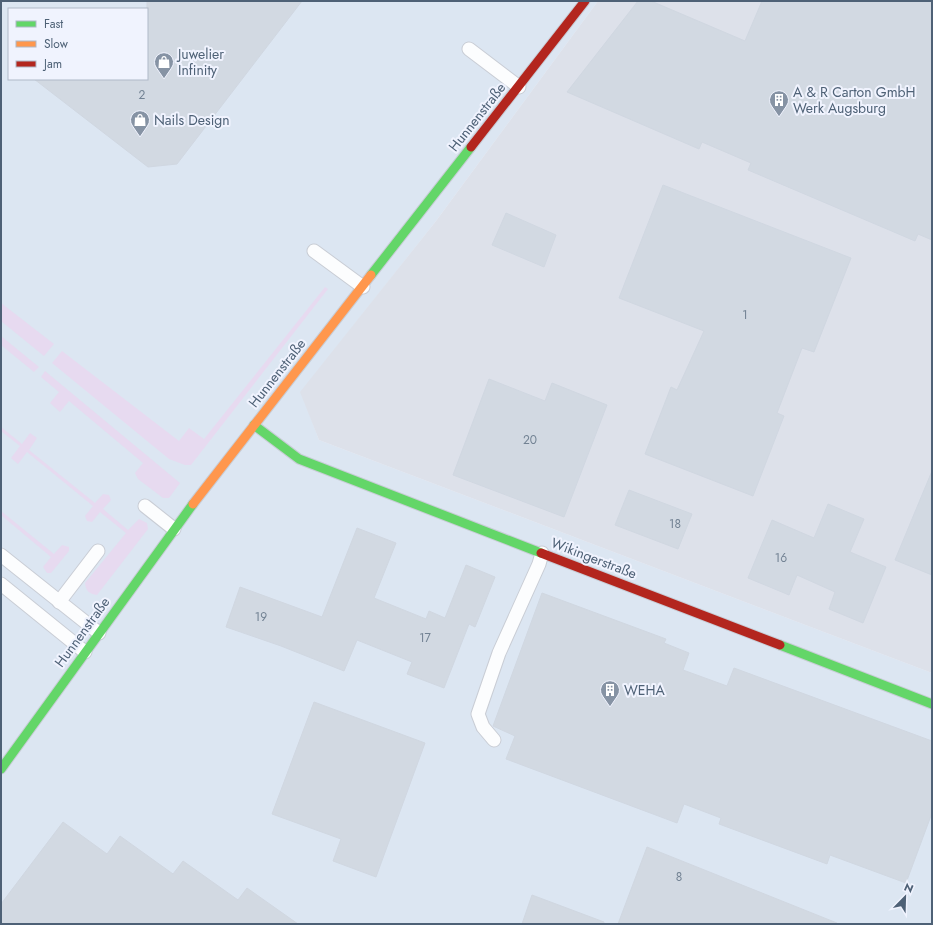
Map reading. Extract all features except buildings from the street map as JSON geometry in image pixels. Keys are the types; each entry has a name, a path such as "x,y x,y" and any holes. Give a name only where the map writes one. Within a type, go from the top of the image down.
{"street":[{"name":"Hunnenstraße","path":"1,769 174,529 585,1"},
{"name":"Wikingerstraße","path":"254,425 299,459 932,704"}],"lane":[{"path":"470,49 519,87"},
{"path":"314,251 363,287"},
{"path":"145,506 174,529"},
{"path":"59,602 98,551"},
{"path":"494,740 483,728 478,714 498,653 539,564 542,553"},
{"path":"1,555 99,633"},
{"path":"1,584 85,652"}],"shaded area":[{"path":"1,1 598,1 436,221 301,392 319,440 932,673 932,924 1,924"},
{"path":"598,1 932,1 932,673 319,440 300,392 436,221"},
{"path":"325,287 328,289 191,465 185,465 169,459 52,363 62,351 179,441 189,428 204,439"},
{"path":"1,303 54,344 44,356 1,321"},
{"path":"1,336 39,367 34,372 1,345"},
{"path":"45,371 180,483 169,498 163,498 138,479 135,473 143,463 69,401 60,412 50,403 59,392 41,377"},
{"path":"1,427 22,444 30,433 37,438 29,450 95,503 103,494 109,495 111,500 103,509 128,530 139,519 147,523 148,529 97,595 88,592 85,583 126,533 100,512 92,522 87,521 85,516 93,506 27,452 18,464 11,458 20,446 1,431"},
{"path":"1,511 54,554 62,545 69,547 69,551 51,573 47,573 43,567 51,557 1,515"}],"traffic: fast":[{"path":"371,275 471,147"},
{"path":"254,425 299,459 541,553"},
{"path":"1,769 193,504"},
{"path":"780,645 932,704"}],"traffic: slow":[{"path":"193,504 371,275"}],"traffic: jam":[{"path":"471,147 585,1"},
{"path":"541,553 780,645"}],"place":[{"name":"Juwelier Infinity","path":"164,79"},
{"name":"A & R Carton GmbH Werk Augsburg","path":"779,117"},
{"name":"Nails Design","path":"140,137"},
{"name":"WEHA","path":"610,707"}]}
